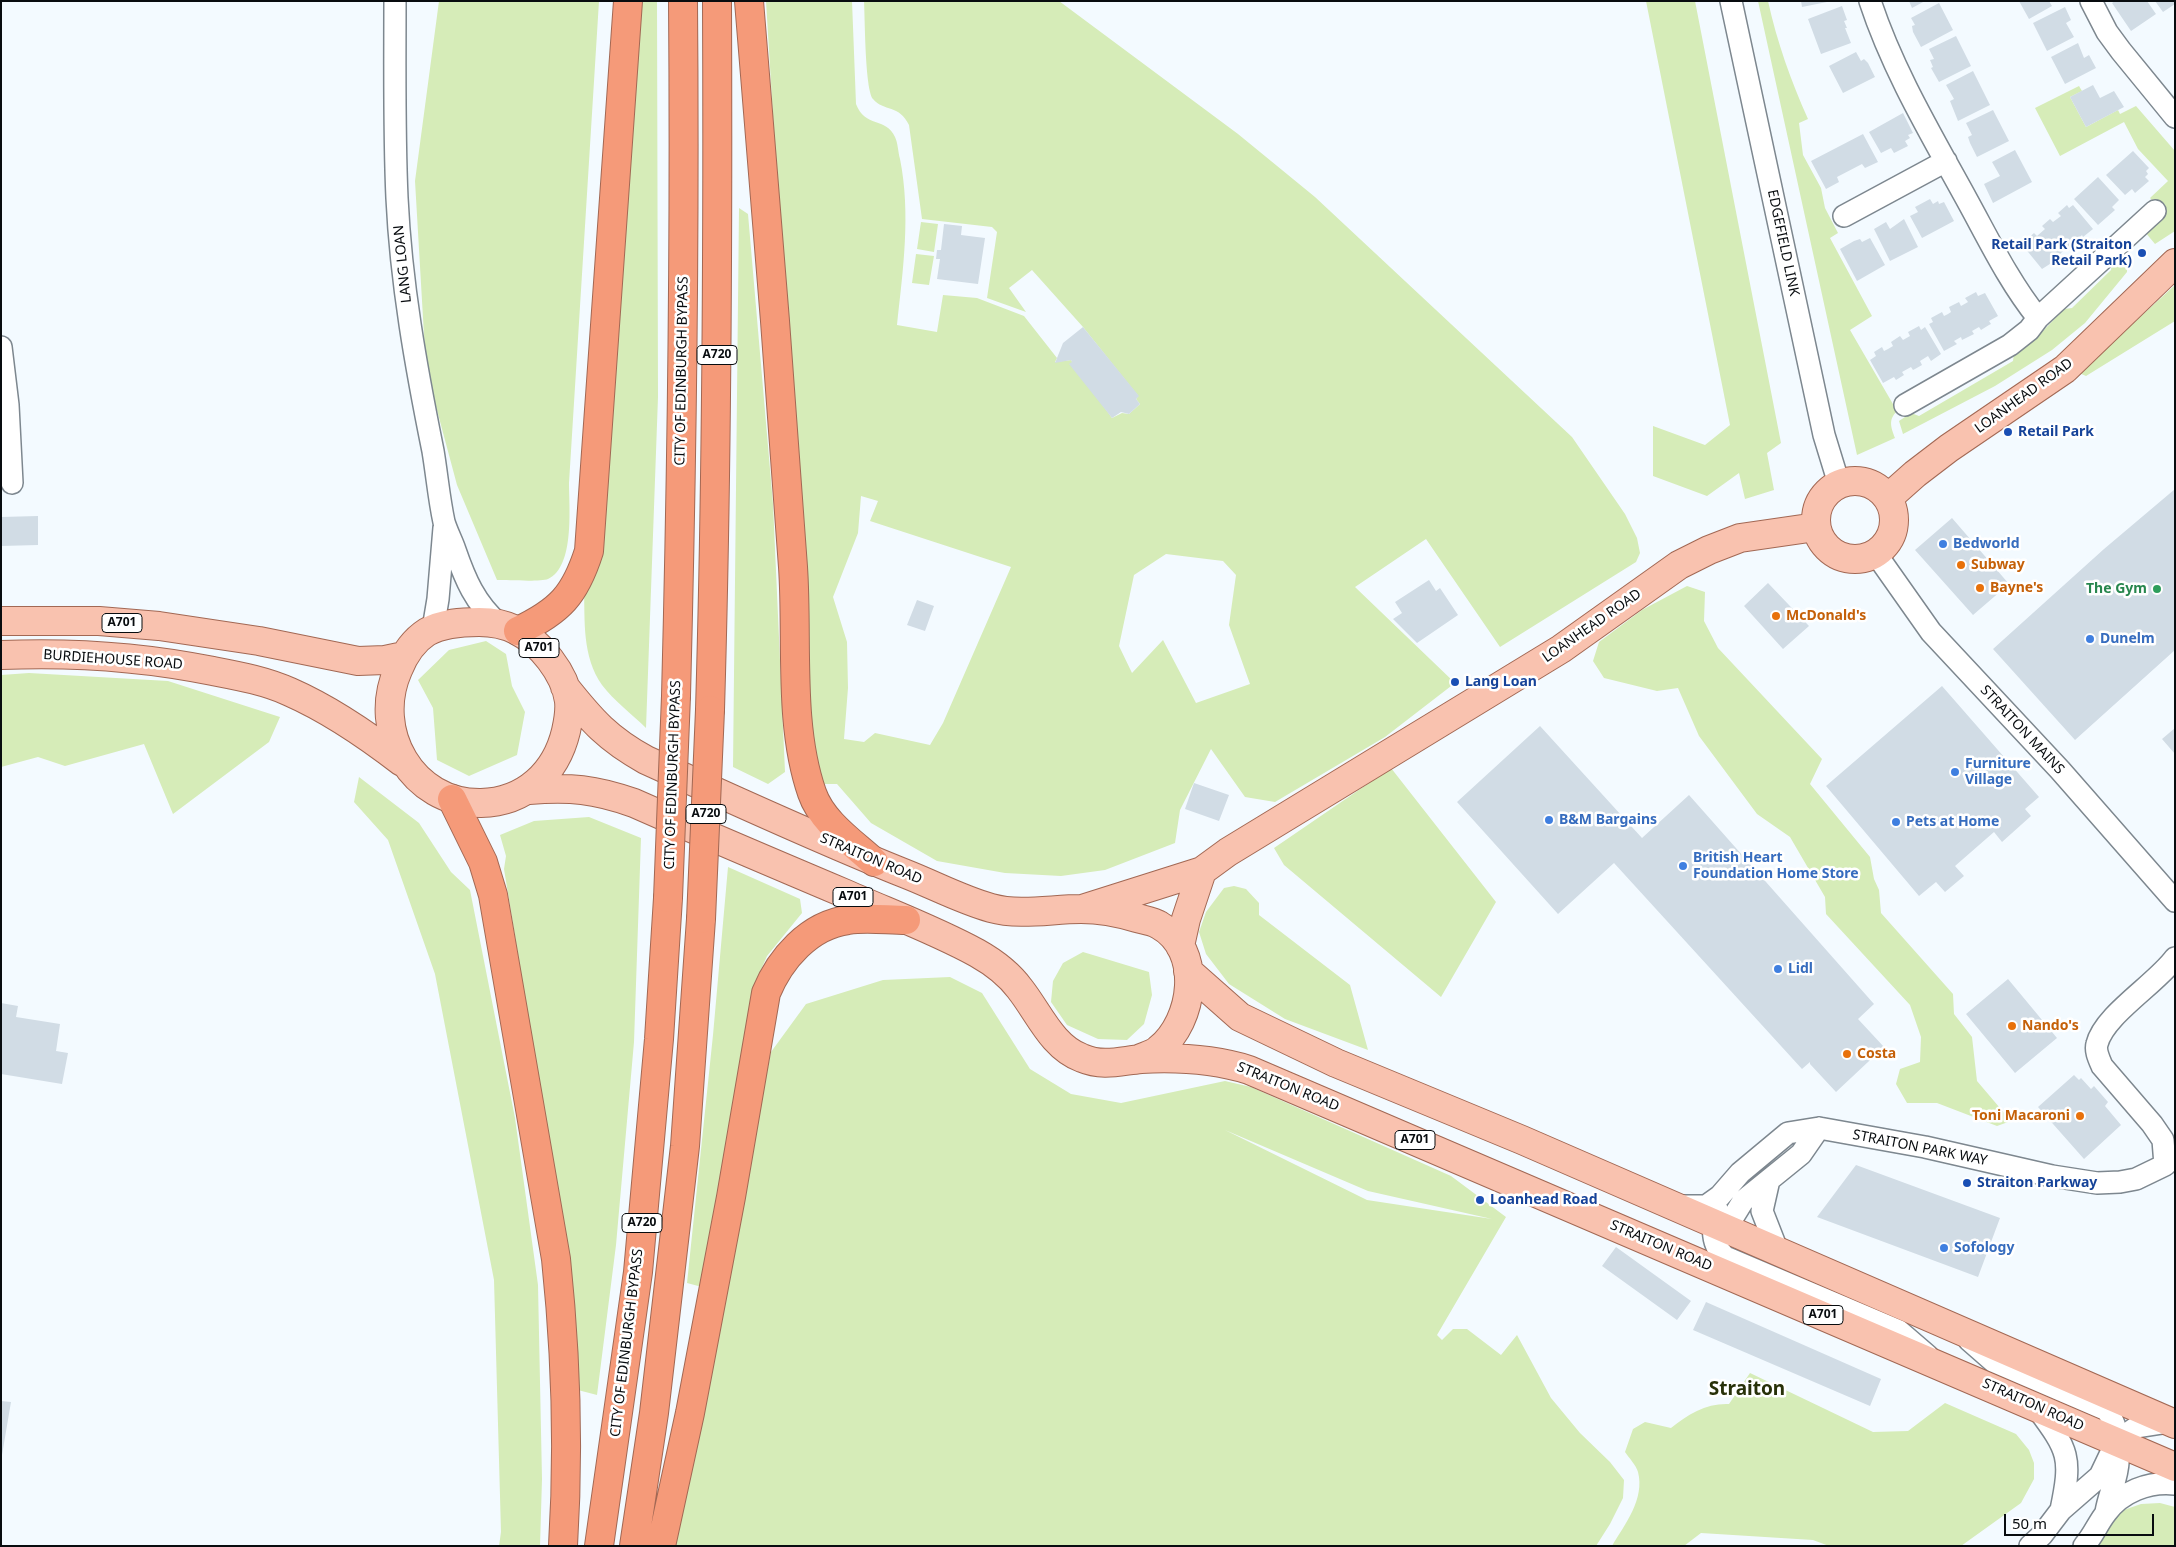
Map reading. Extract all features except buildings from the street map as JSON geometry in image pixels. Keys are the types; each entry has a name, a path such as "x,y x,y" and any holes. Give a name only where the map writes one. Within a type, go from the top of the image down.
{"highway":[{"path":"508,627 539,621 570,594 581,577 589,550 628,1"},
{"name":"CITY OF EDINBURGH BYPASS","path":"599,1546 638,1272 659,1039 668,898 681,514 685,190 683,1"},
{"name":"A720","path":"634,1546 654,1413 685,1146 701,918 716,540 717,1"},
{"path":"749,1 794,570 798,728 803,763 812,795 827,820 874,862"},
{"path":"452,799 483,862 491,886 548,1204 562,1317 566,1380 563,1546"},
{"path":"661,1546 710,1310 766,993 774,974 788,954 805,939 827,926 847,920 906,920"}],"main road":[{"name":"LOANHEAD ROAD","path":"1888,498 1949,448 2065,369 2175,263"},
{"path":"1853,481 1866,482 1878,488 1888,498 1892,508 1894,529 1890,539 1876,554 1858,559 1839,556 1825,544 1816,527 1816,514 1820,502 1828,492 1839,484 1853,481"},
{"name":"LOANHEAD ROAD","path":"1082,909 1202,871 1236,847 1562,649 1679,565 1709,550 1740,538 1816,527"},
{"name":"A701","path":"1,621 99,621 159,626 259,640 358,661 386,660 404,656"},
{"name":"A701","path":"467,622 508,627 531,640 549,658 565,687 569,701 568,722 562,745 543,778 529,790 481,803 452,799 424,782 409,768 393,740 388,718 390,694 395,675 404,656 418,639 433,629 467,622"},
{"name":"BURDIEHOUSE ROAD","path":"1,655 45,654 176,663 254,679 288,691 341,718 409,768"},
{"name":"STRAITON ROAD","path":"565,687 595,724 625,748 646,760 874,862 991,908 1019,912 1051,912 1082,909 1123,914 1158,924 1184,958 1240,1016 1269,1032 1336,1063 1522,1140 1672,1206 1719,1233 1778,1252 2172,1423"},
{"name":"STRAITON ROAD","path":"529,790 566,787 590,790 616,797 906,920 976,953 999,968 1020,988 1047,1029 1064,1049 1081,1058 1102,1064 1139,1060 1203,1059 1249,1070 2175,1467"},
{"path":"1184,958 1186,919 1202,871"},
{"name":"STRAITON ROAD","path":"1139,1060 1158,1050 1180,1024 1189,997 1184,958"}],"street":[{"name":"LANG LOAN","path":"395,1 394,95 397,198 403,272 414,356 437,474 444,523 438,599 433,629"},
{"name":"EDGEFIELD LINK","path":"1731,1 1824,435 1839,484"},
{"path":"1870,1 1884,42 1946,160 2018,291 2038,318"},
{"path":"2091,1 2107,32 2175,117"},
{"path":"1844,216 1946,160"},
{"path":"1905,405 2010,345 2029,330 2038,318 2155,211"},
{"path":"1,347 12,483"},
{"name":"LANG LOAN","path":"444,523 465,578 473,593 482,607 508,627"},
{"name":"STRAITON MAINS","path":"1876,554 1931,632 2060,770 2175,901"},
{"name":"STRAITON PARK WAY","path":"1672,1206 1694,1208 1706,1206 1720,1196 1740,1172 1788,1133 1819,1128 1925,1147 2052,1176 2097,1183 2120,1182 2136,1178 2165,1165 2163,1140 2152,1124 2102,1066 2097,1045 2101,1033 2108,1025 2175,958"},
{"path":"1683,1255 1709,1251 1719,1233 1743,1201 1801,1154 1819,1128"},
{"path":"1769,1180 1762,1211 1778,1252"},
{"name":"STRAITON PARK WAY","path":"1719,1233 1720,1196"},
{"path":"1719,1233 1718,1251 1725,1257 1899,1331 1938,1364"},
{"path":"1953,1327 1993,1361 2107,1410 2113,1419 2118,1443 2117,1470 2108,1495 2106,1512"},
{"path":"2035,1406 2056,1434 2067,1458 2068,1469 2061,1510"},
{"path":"2030,1546 2042,1535 2061,1510 2100,1476 2118,1443 2124,1436 2137,1427 2172,1423"},
{"path":"2084,1546 2106,1512 2119,1500 2134,1491 2163,1483 2175,1484"}],"green space":[{"path":"439,1 599,1 569,483 569,536 563,562 557,572 544,580 497,580 457,485 426,369 415,181"},
{"path":"637,1 657,1 658,397 646,728 612,696 602,685 596,674 591,662 586,638 584,589"},
{"path":"766,1 852,1 856,104 865,116 886,127 895,137 903,180 905,242 897,325 937,332 943,295 977,298 1024,316 1057,358 1055,362 1071,360 1112,418 1122,413 1129,414 1140,404 1136,399 1138,396 1083,327 1032,270 1009,288 1026,312 987,298 997,232 992,227 922,219 909,125 901,114 877,103 870,93 864,1 1059,1 1238,134 1315,197 1572,437 1625,514 1637,538 1640,553 1636,562 1500,647 1426,539 1355,587 1455,683 1385,737 1275,802 1245,797 1211,749 1180,810 1175,843 1105,870 1061,876 1005,873 937,861 871,823 837,784 823,784 810,724","holes":["861,496 878,501 870,521 1011,567 943,723 930,745 875,733 864,742 844,739 848,688 847,642 833,597 858,533","1166,554 1223,561 1236,575 1229,625 1250,684 1196,703 1163,640 1132,673 1119,646 1134,575"]},
{"path":"1646,1 1695,1 1781,443 1767,453 1774,490 1745,499 1739,473 1707,496 1653,476 1653,426 1705,445 1730,425"},
{"path":"1758,1 1768,1 1785,61 1808,119 1799,123 1803,155 1821,188 1825,208 1838,233 1830,238 1872,316 1850,330 1897,411 1891,421 1895,438 1857,455"},
{"path":"2079,86 2082,91 2070,97 2086,127 2118,110 2120,114 2136,106 2175,151 2175,231 2155,244 2145,232 2165,215 2150,198 2168,181 2138,149 2124,122 2060,156 2035,108"},
{"path":"739,208 748,214 773,504 785,772 768,784 733,767"},
{"path":"921,222 938,224 934,252 917,249"},
{"path":"916,254 934,256 929,285 912,283"},
{"path":"2119,256 2127,266 2127,272 2085,323 2052,350 1995,386 1903,434 1899,421 1911,413 1919,416 2013,361 2014,353 2041,333 2064,309 2072,308 2111,270 2112,261"},
{"path":"2175,285 2175,321 2086,376 2079,373"},
{"path":"1687,586 1705,592 1704,621 1718,648 1822,759 1810,784 1870,857 1874,879 1879,890 1881,913 1953,994 1954,1014 1972,1037 1977,1081 2011,1121 1997,1126 1937,1103 1907,1103 1896,1084 1900,1069 1920,1062 1921,1037 1910,1005 1826,914 1825,897 1790,837 1757,814 1699,736 1678,688 1657,691 1604,678 1593,661 1599,642 1642,610"},
{"path":"486,641 506,654 512,686 525,712 517,755 469,776 437,760 433,708 418,680 449,650"},
{"path":"29,673 168,681 280,717 269,742 173,814 144,744 65,766 38,757 1,767 1,675"},
{"path":"1391,768 1496,902 1441,997 1284,865 1274,848"},
{"path":"359,777 419,823 451,872 470,890 515,1118 538,1285 542,1479 540,1546 499,1546 501,1532 494,1280 435,974 388,840 354,802"},
{"path":"589,817 641,838 634,1042 616,1245 597,1395 574,1389 571,1279 504,869 506,856 500,835 534,821"},
{"path":"728,867 800,899 802,913 767,956 752,990 702,1287 687,1283 713,1035"},
{"path":"1234,886 1246,889 1259,903 1259,915 1350,985 1368,1050 1285,1019 1229,984 1206,954 1199,932 1206,912 1224,888"},
{"path":"1083,952 1149,972 1152,995 1144,1024 1127,1040 1098,1039 1067,1025 1051,1002 1053,981 1063,963"},
{"path":"950,977 982,993 1030,1069 1071,1094 1121,1103 1225,1081 1251,1087 1451,1176 1506,1217 1437,1335 1442,1340 1453,1329 1467,1329 1501,1355 1517,1335 1551,1398 1580,1433 1610,1462 1624,1480 1623,1498 1596,1546 674,1546 771,1052 806,1004 883,980","holes":["1225,1130 1368,1191 1492,1219 1367,1200"]},
{"path":"1750,1373 1873,1432 1908,1431 1945,1403 2016,1434 2029,1450 2034,1463 2034,1479 2021,1503 1961,1546 1829,1546 1813,1540 1701,1533 1684,1546 1612,1546 1628,1520 1639,1492 1638,1472 1625,1452 1633,1429 1645,1422 1671,1428 1684,1418 1705,1407 1729,1404"},
{"path":"2160,1503 2175,1507 2175,1546 2092,1546 2118,1512 2141,1504"}],"place":[{"name":"Retail Park (Straiton Retail Park)","path":"2142,253"},
{"name":"Retail Park","path":"2008,432"},
{"name":"Bedworld","path":"1943,544"},
{"name":"Subway","path":"1961,565"},
{"name":"Bayne's","path":"1980,588"},
{"name":"The Gym","path":"2157,589"},
{"name":"McDonald's","path":"1776,616"},
{"name":"Dunelm","path":"2090,639"},
{"name":"Lang Loan","path":"1455,682"},
{"name":"Furniture Village","path":"1955,772"},
{"name":"B&M Bargains","path":"1549,820"},
{"name":"Pets at Home","path":"1896,822"},
{"name":"British Heart Foundation Home Store","path":"1683,866"},
{"name":"Lidl","path":"1778,969"},
{"name":"Nando's","path":"2012,1026"},
{"name":"Costa","path":"1847,1054"},
{"name":"Toni Macaroni","path":"2080,1116"},
{"name":"Straiton Parkway","path":"1967,1183"},
{"name":"Loanhead Road","path":"1480,1200"},
{"name":"Sofology","path":"1944,1248"}],"district":[{"name":"Straiton","path":"1747,1390"}]}
